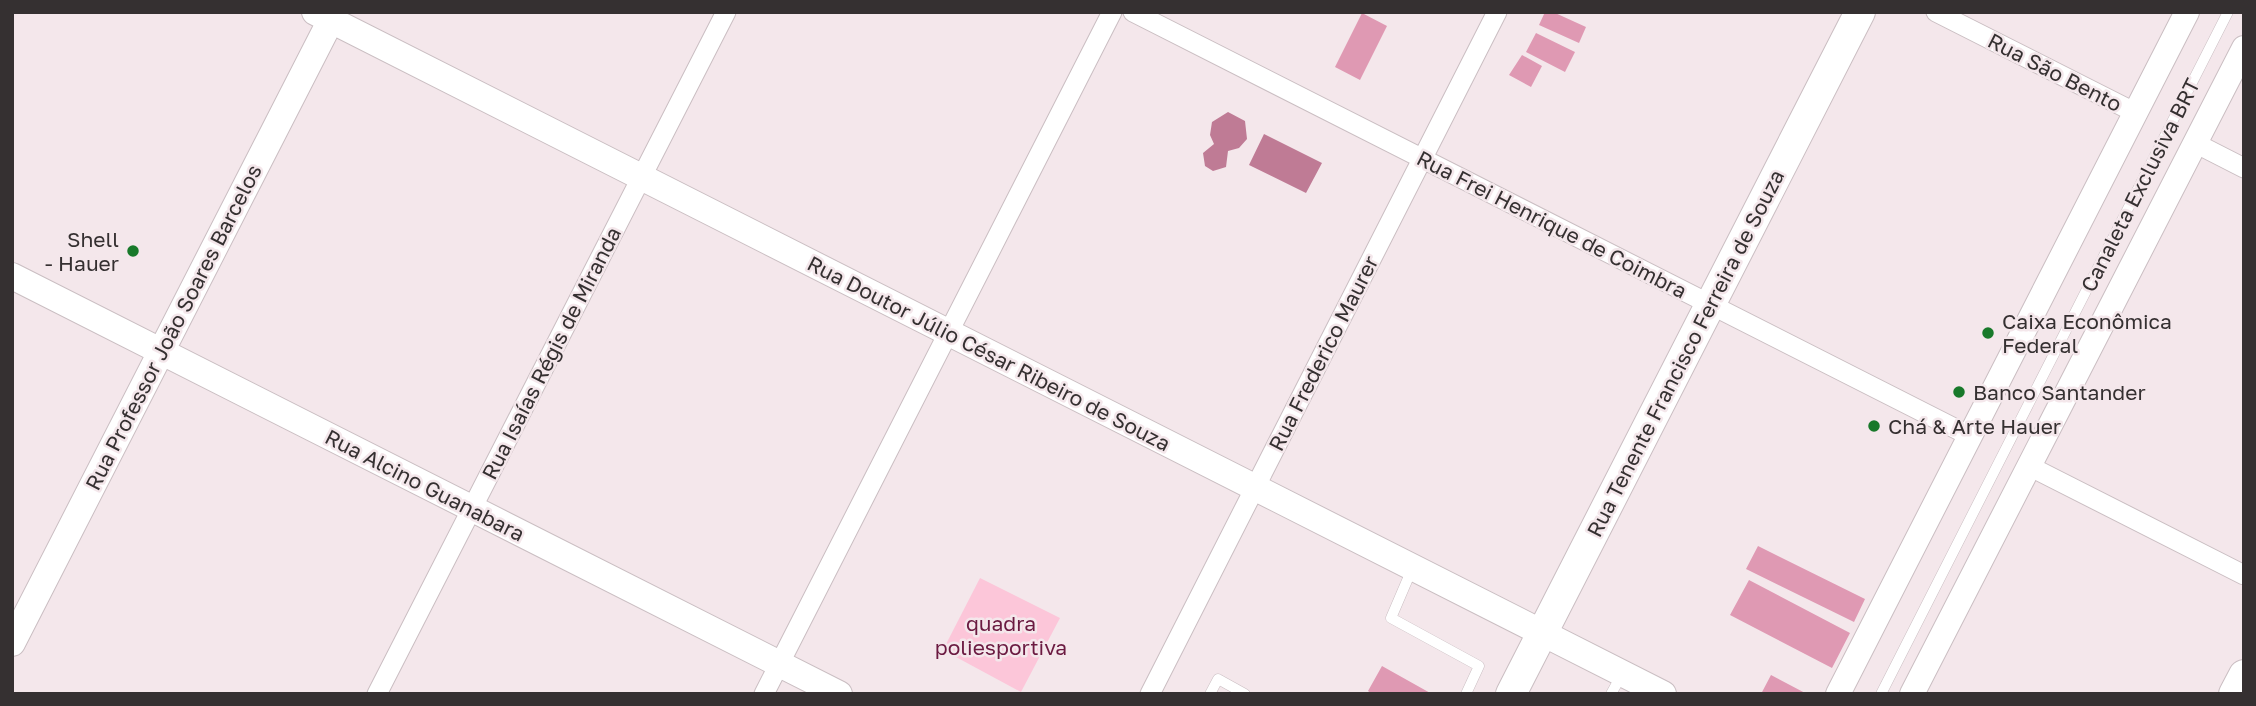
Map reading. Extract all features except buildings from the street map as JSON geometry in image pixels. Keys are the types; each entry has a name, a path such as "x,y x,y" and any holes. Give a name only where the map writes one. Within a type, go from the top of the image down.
{"main road":[{"name":"Rua Tenente Francisco Ferreira de Souza","path":"1511,694 1860,12"},
{"name":"Rua Doutor Júlio César Ribeiro de Souza","path":"327,15 1542,633 1636,688"},
{"name":"Rua Professor João Soares Barcelos","path":"12,643 161,351 327,15"},
{"name":"Rua Alcino Guanabara","path":"12,276 839,694"},
{"path":"2234,694 2244,675"}],"street":[{"name":"Rua Isaías Régis de Miranda","path":"377,694 726,12"},
{"path":"764,694 1112,12"},
{"name":"Rua Frei Henrique de Coimbra","path":"1133,12 1970,436"},
{"name":"Rua Frederico Maurer","path":"1150,694 1497,12"},
{"name":"Rua São Bento","path":"1936,12 2136,113"},
{"path":"1838,694 2188,12"},
{"path":"1912,694 2244,48"},
{"path":"2195,143 2244,167"},
{"path":"2029,466 2244,575"}],"lane":[{"name":"Canaleta Exclusiva BRT","path":"1881,694 2228,12"},
{"path":"1413,568 1391,618 1479,666 1466,694"},
{"path":"1209,694 1218,679 1245,694"}],"green space":[{"name":"quadra poliesportiva","path":"980,578 1060,618 1021,692 943,650"}],"shaded area":[{"path":"1228,112 1245,121 1247,139 1239,148 1228,151 1226,167 1213,171 1205,166 1203,153 1214,144 1210,135 1212,122"},
{"path":"1264,134 1322,163 1306,193 1249,165"}],"place":[{"name":"Shell - Hauer","path":"133,251"},
{"name":"Caixa Econômica Federal","path":"1988,333"},
{"name":"Banco Santander","path":"1959,392"},
{"name":"Chá & Arte Hauer","path":"1874,426"}]}
